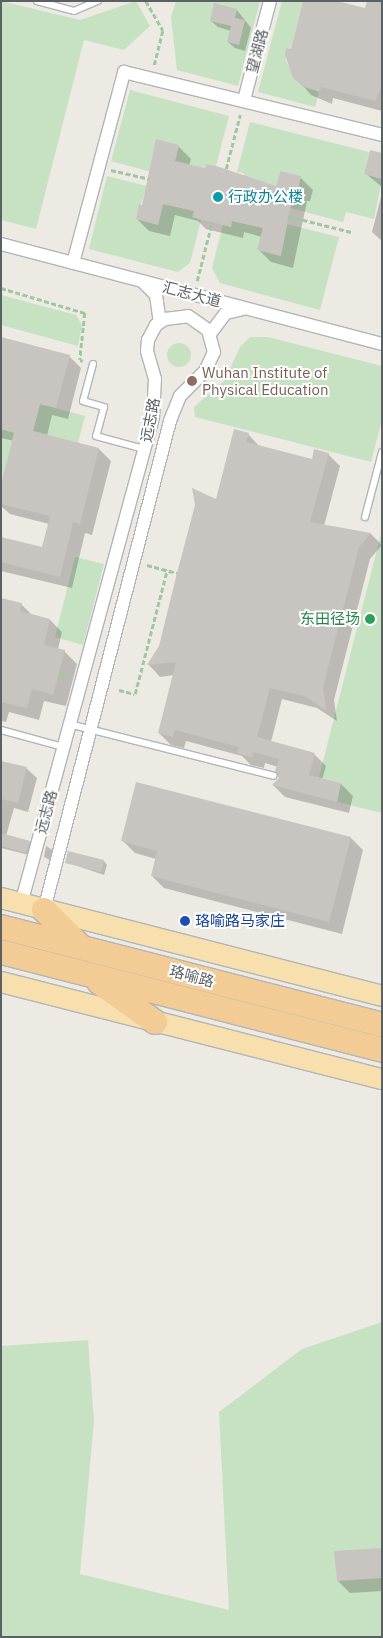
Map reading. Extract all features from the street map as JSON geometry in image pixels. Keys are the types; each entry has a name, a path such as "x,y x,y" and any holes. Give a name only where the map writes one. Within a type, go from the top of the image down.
{"highway":[{"path":"44,910 81,947"},
{"name":"珞喻路","path":"1,927 382,1025"},
{"name":"珞喻路","path":"1,952 382,1050"},
{"path":"88,974 155,1022"}],"main road":[{"path":"1,898 382,996"},
{"path":"1,982 382,1079"}],"street":[{"name":"望湖路","path":"244,100 270,1"},
{"path":"72,263 121,76 130,71 382,135"},
{"name":"汇志大道","path":"1,244 382,344"},
{"path":"138,280 151,287 156,295 160,322 171,316 188,316 204,325 210,334 226,312 234,308 250,310"},
{"name":"远志路","path":"21,904 144,449 155,392 147,346 150,335 160,322"},
{"name":"远志路","path":"44,910 174,410 185,388 209,365 214,352 210,334"}],"lane":[{"path":"36,1 74,11 98,1"},
{"path":"93,364 83,401 104,407 96,436 144,449"},
{"path":"365,517 382,452"},
{"path":"70,724 274,776"},
{"path":"1,730 63,747"}],"path":[{"path":"146,1 163,31 151,77"},
{"path":"226,169 244,100"},
{"path":"98,166 149,179"},
{"path":"288,216 352,232"},
{"path":"194,294 212,222"},
{"path":"1,288 85,313 80,360 93,364"},
{"path":"134,561 177,573"},
{"path":"119,690 135,694 167,570"},
{"path":"59,675 70,678"}],"green space":[{"path":"1,1 80,20 136,1 150,26 124,50 84,40 36,229 1,220"},
{"path":"176,1 260,1 238,86 177,70 171,17"},
{"path":"282,1 303,1 291,49 286,48 286,61 297,82 319,92 315,107 258,92"},
{"path":"130,90 229,116 216,166 206,164 205,168 175,161 179,145 156,140 151,172 111,161"},
{"path":"250,122 369,152 364,174 382,179 374,219 346,212 343,222 290,208 301,176 280,171 276,186 244,178 244,173 237,172"},
{"path":"107,176 147,186 136,219 158,225 163,204 194,211 193,217 201,220 190,263 178,272 89,249"},
{"path":"232,221 263,228 258,250 280,256 286,224 339,237 320,310 220,283 212,268 223,225 231,227"},
{"path":"1,295 76,315 82,325 78,346 1,325"},
{"path":"250,337 268,337 382,366 382,420 371,462 195,417 194,407 225,380 240,347"},
{"path":"179,343 188,346 191,355 188,364 179,367 170,364 167,355 170,346"},
{"path":"40,404 85,416 78,443 33,431"},
{"path":"16,427 1,484 1,429 10,431"},
{"name":"东田径场","path":"382,530 382,813 337,802 341,783 319,777"},
{"path":"75,557 104,564 83,645 55,637"},
{"path":"382,1322 382,1637 1,1637 1,1346 88,1340 94,1421 80,1574 229,1610 219,1412 302,1349"}],"building":[{"path":"303,1 337,1 365,8 367,1 382,1 382,85 375,101 321,87 319,92 302,86 293,78 285,55 286,48 291,49"},
{"path":"214,3 237,9 235,18 245,20 239,45 227,42 231,26 210,21"},
{"name":"行政办公楼","path":"156,139 179,145 175,161 205,168 206,164 216,166 276,186 280,171 301,176 298,190 294,189 281,256 257,250 263,228 232,221 231,227 192,217 194,211 163,204 158,225 136,219 139,204 142,205"},
{"path":"370,150 382,153 382,179 364,174"},
{"path":"1,337 70,355 56,408 40,404 33,431 99,448 80,524 73,522 60,577 1,562 1,537 42,547 50,516 1,504 1,484 14,433 1,429"},
{"path":"234,429 249,433 246,442 312,459 314,449 329,453 310,522 371,533 359,547 323,687 326,710 304,696 270,688 257,737 315,753 309,775 341,783 337,802 272,785 279,778 275,771 279,759 253,752 252,757 237,753 239,747 175,730 173,737 158,733 176,662 147,665 159,646 195,505 192,488 216,499"},
{"path":"1,598 22,603 20,611 50,619 44,645 65,650 53,695 32,689 27,708 1,702"},
{"path":"1,761 27,767 18,803 1,799"},
{"path":"136,782 351,837 329,922 151,876 157,851 121,841"},
{"path":"1,833 30,841 26,853 1,846"},
{"path":"68,851 104,860 101,872 65,863"},
{"path":"382,1548 382,1578 337,1581 334,1551"}],"place":[{"name":"行政办公楼","path":"218,197"},
{"name":"Wuhan Institute of Physical Education","path":"192,381"},
{"name":"东田径场","path":"370,619"},
{"name":"珞喻路马家庄","path":"185,921"}]}
